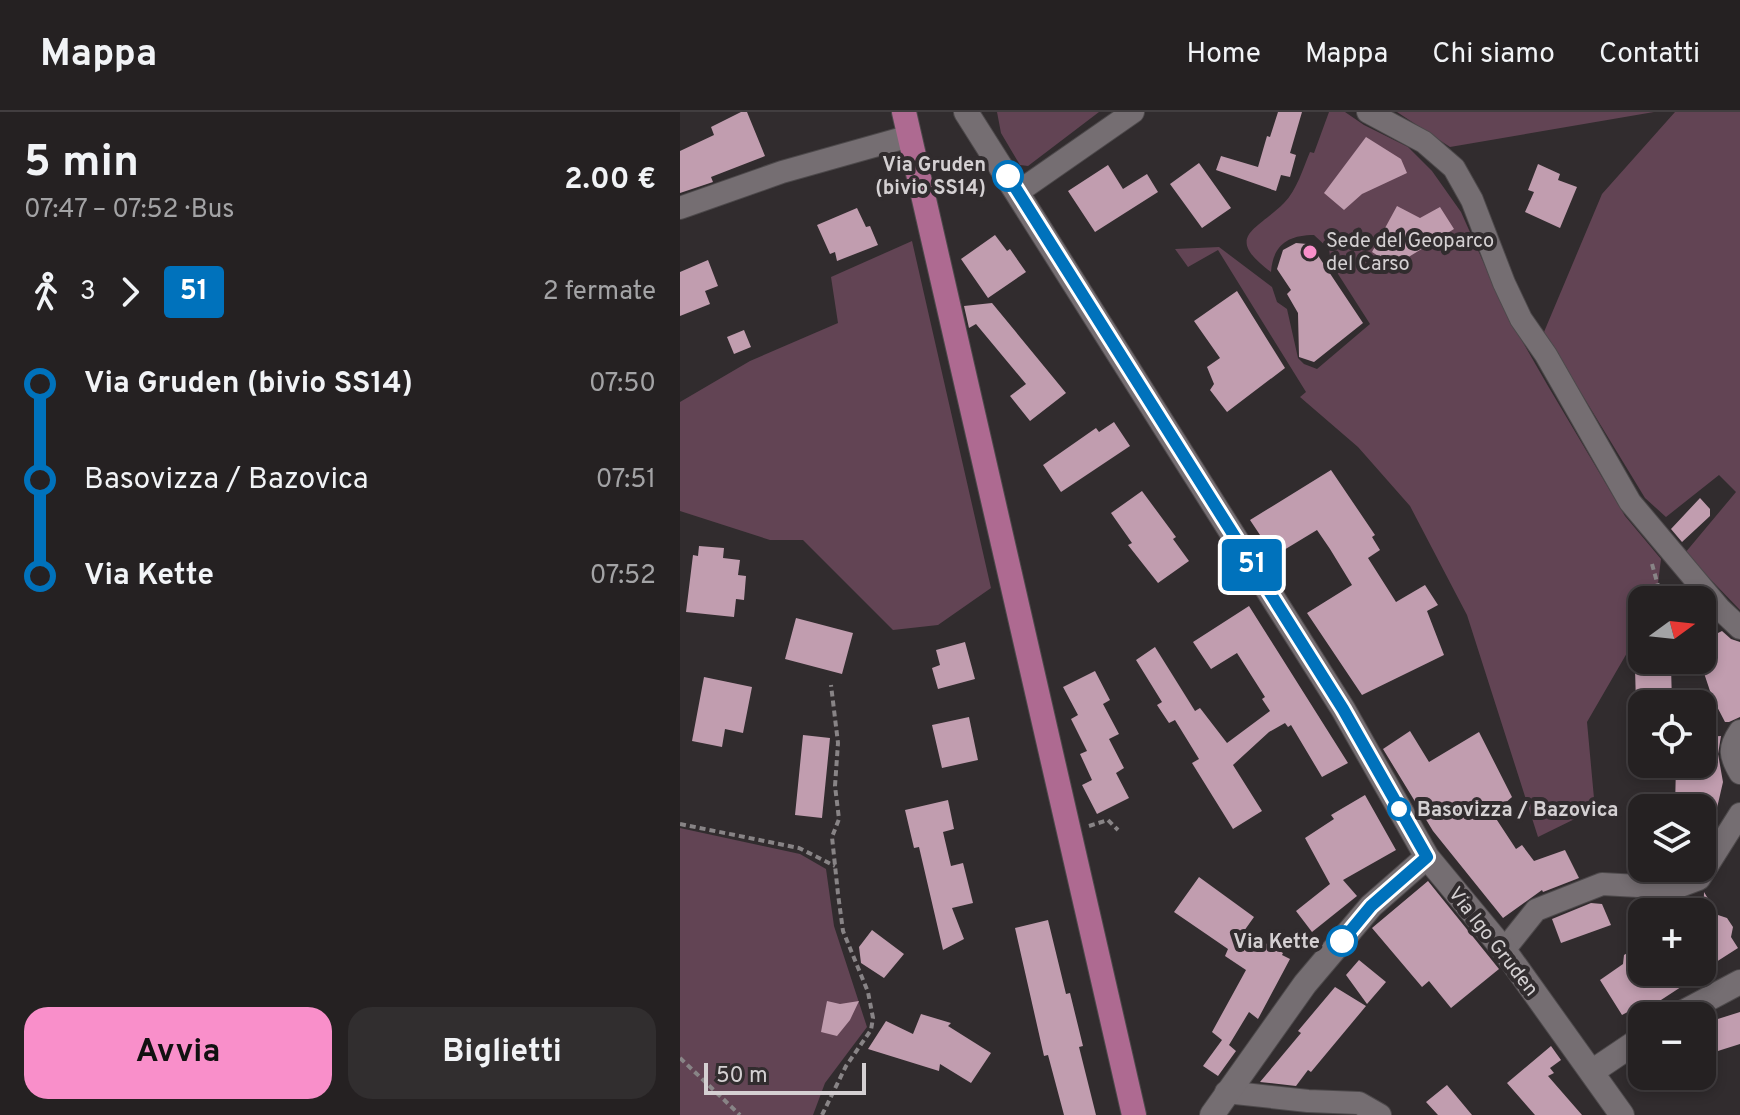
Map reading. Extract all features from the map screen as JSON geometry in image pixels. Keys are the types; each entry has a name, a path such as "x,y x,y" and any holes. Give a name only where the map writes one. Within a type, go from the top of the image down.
{"main road":[{"name":"Via Igo Gruden","path":"966,112 1343,709 1427,857 1504,950 1622,1115"},
{"path":"907,124 1134,1115"},
{"path":"1212,1115 1305,984 1333,950 1371,906 1427,857"},
{"path":"1702,1002 1740,982"},
{"path":"1593,1071 1628,1047"}],"street":[{"path":"1018,192 1133,112"},
{"path":"1368,112 1424,142 1454,168 1472,200 1521,319 1546,355 1630,502 1720,609 1740,628"},
{"path":"680,208 907,124"},
{"path":"1740,731 1732,742 1732,760 1740,773"},
{"path":"1504,950 1536,910 1602,884 1675,888 1699,879 1738,820"},
{"path":"1226,1092 1359,1103 1380,1115"}],"path":[{"path":"822,1115 846,1066 871,1030 873,1018 868,992 843,931 832,837 839,819 835,786 838,743 831,685"},
{"path":"1088,833 1090,825 1108,820 1118,830"},
{"path":"680,824 799,848 835,866"},
{"path":"680,1058 740,1115"}],"shaded area":[{"path":"997,112 1099,112 1028,166 1020,165 1001,133"},
{"path":"1329,112 1345,112 1408,147 1432,171 1461,212 1506,313 1548,386 1625,516 1661,559 1658,586 1628,586 1628,651 1587,722 1595,809 1538,837 1467,615 1410,506 1358,447 1300,397 1306,392 1218,250 1188,267 1175,249 1219,247 1272,287 1277,302 1287,309 1298,358 1317,369 1370,324 1331,263 1329,249 1314,235 1289,240 1275,255 1271,272 1249,250 1247,242 1249,234 1293,192 1310,152 1314,153"},
{"path":"1397,112 1654,112 1450,147"},
{"path":"1675,112 1740,112 1740,610 1685,553 1736,492 1719,475 1666,517 1645,498 1544,332 1602,194"},
{"path":"912,241 991,588 938,625 893,630 803,540 770,540 680,511 680,402 750,361 838,323 831,277"},
{"path":"680,828 800,854 826,869 834,926 867,1027 825,1083 813,1115 680,1115"}],"building":[{"path":"747,112 765,156 711,177 713,182 680,193 680,151 714,135 711,127"},
{"path":"1278,112 1302,112 1290,153 1296,155 1290,177 1281,175 1276,191 1216,170 1221,156 1258,167"},
{"path":"1366,137 1401,159 1407,173 1362,194 1344,210 1324,193"},
{"path":"1199,163 1231,208 1202,228 1170,184"},
{"path":"1538,164 1560,174 1558,180 1577,187 1560,228 1525,212 1534,192 1528,190"},
{"path":"1108,165 1123,189 1147,174 1158,192 1095,232 1068,191"},
{"path":"1397,206 1420,218 1440,207 1454,229 1394,266 1372,252"},
{"path":"857,208 866,227 870,226 878,245 837,261 835,252 830,254 817,225"},
{"path":"995,235 1007,251 1010,249 1026,272 988,298 961,259"},
{"path":"1296,243 1307,244 1315,251 1363,323 1314,362 1299,357 1298,313 1287,294 1291,290 1277,269 1283,250"},
{"path":"708,260 718,286 705,291 710,304 680,316 680,272"},
{"path":"1237,291 1285,368 1227,412 1210,390 1214,384 1207,367 1220,358 1194,321"},
{"path":"992,303 1066,393 1030,421 1010,396 1026,384 976,324 969,328 964,306"},
{"path":"744,330 751,347 734,354 727,337"},
{"path":"1114,422 1130,446 1061,492 1043,465 1096,428 1099,432"},
{"path":"1331,470 1375,535 1372,537 1380,550 1368,558 1396,602 1425,585 1438,605 1427,611 1444,655 1362,695 1307,613 1352,585 1330,549 1317,530 1274,556 1250,520"},
{"path":"1142,491 1176,537 1173,539 1189,561 1158,583 1128,545 1132,543 1111,513"},
{"path":"1700,498 1710,509 1710,516 1682,542 1671,529"},
{"path":"699,546 724,548 723,558 740,560 738,575 746,576 744,600 736,599 734,617 686,612 693,555 698,556"},
{"path":"1249,606 1348,763 1322,777 1291,725 1288,727 1285,723 1269,732 1233,765 1262,811 1233,829 1192,763 1199,759 1175,720 1169,723 1157,705 1162,702 1136,660 1155,647 1195,711 1200,708 1227,743 1270,711 1262,699 1265,697 1237,653 1211,669 1193,642"},
{"path":"796,618 853,633 842,674 785,659"},
{"path":"1722,631 1740,642 1740,717 1729,722 1725,722 1716,705 1716,690 1710,690 1704,674 1716,674 1716,634"},
{"path":"965,642 975,679 938,689 932,668 940,665 936,650"},
{"path":"1095,671 1110,700 1103,704 1119,734 1109,739 1124,768 1116,773 1129,798 1097,814 1082,785 1092,780 1080,754 1087,751 1071,719 1078,715 1063,687"},
{"path":"1635,674 1671,674 1672,690 1636,690"},
{"path":"704,677 752,687 743,733 725,729 722,747 692,741"},
{"path":"969,717 978,760 942,768 932,725"},
{"path":"1410,731 1429,762 1479,732 1512,797 1493,814 1516,849 1522,845 1534,861 1565,850 1579,878 1542,890 1503,918 1433,831 1383,749"},
{"path":"803,735 830,738 822,818 795,815"},
{"path":"1716,736 1721,736 1718,754 1723,782 1717,808 1716,794 1675,794 1676,778 1716,778"},
{"path":"1365,795 1396,850 1343,880 1357,896 1312,932 1296,911 1330,884 1305,838 1334,819 1331,815"},
{"path":"948,800 954,829 943,832 951,866 963,863 973,903 952,908 964,939 943,950 919,847 914,848 905,810"},
{"path":"1199,877 1254,917 1244,931 1290,959 1258,1019 1249,1012 1229,1045 1236,1051 1218,1076 1203,1066 1222,1040 1212,1032 1246,970 1225,956 1228,949 1174,912"},
{"path":"1428,881 1499,969 1451,1008 1429,981 1422,987 1372,928"},
{"path":"1591,903 1602,904 1611,925 1561,943 1552,919"},
{"path":"1716,912 1727,918 1733,927 1731,937 1738,948 1716,962"},
{"path":"1048,920 1066,994 1070,993 1083,1046 1079,1047 1096,1115 1064,1115 1048,1055 1044,1056 1015,928"},
{"path":"872,930 904,954 884,978 861,963 859,947"},
{"path":"1628,953 1628,986 1682,986 1658,1002 1628,1002 1628,1012 1622,1015 1600,980 1623,964 1624,955"},
{"path":"1359,960 1386,982 1367,1004 1346,975"},
{"path":"1335,987 1366,1006 1296,1086 1260,1082 1301,1033 1298,1031"},
{"path":"827,1001 840,1004 859,1001 850,1020 837,1036 821,1032"},
{"path":"1740,1012 1740,1044 1716,1052 1716,1020"},
{"path":"921,1014 951,1023 948,1026 991,1053 971,1083 940,1064 939,1071 868,1049 886,1021 913,1034"},
{"path":"1551,1046 1561,1060 1550,1068 1554,1073 1548,1076 1582,1115 1535,1115 1507,1083"},
{"path":"1447,1085 1472,1115 1438,1115 1426,1102"}],"bus line":[{"name":"51","path":"1008,176 1343,709 1427,857 1371,906 1342,941"}],"place":[{"name":"Via Gruden (bivio SS14)","path":"1008,176"},
{"name":"Sede del Geoparco del Carso","path":"1310,252"},
{"name":"Basovizza / Bazovica","path":"1399,809"},
{"name":"Via Kette","path":"1342,941"}]}
